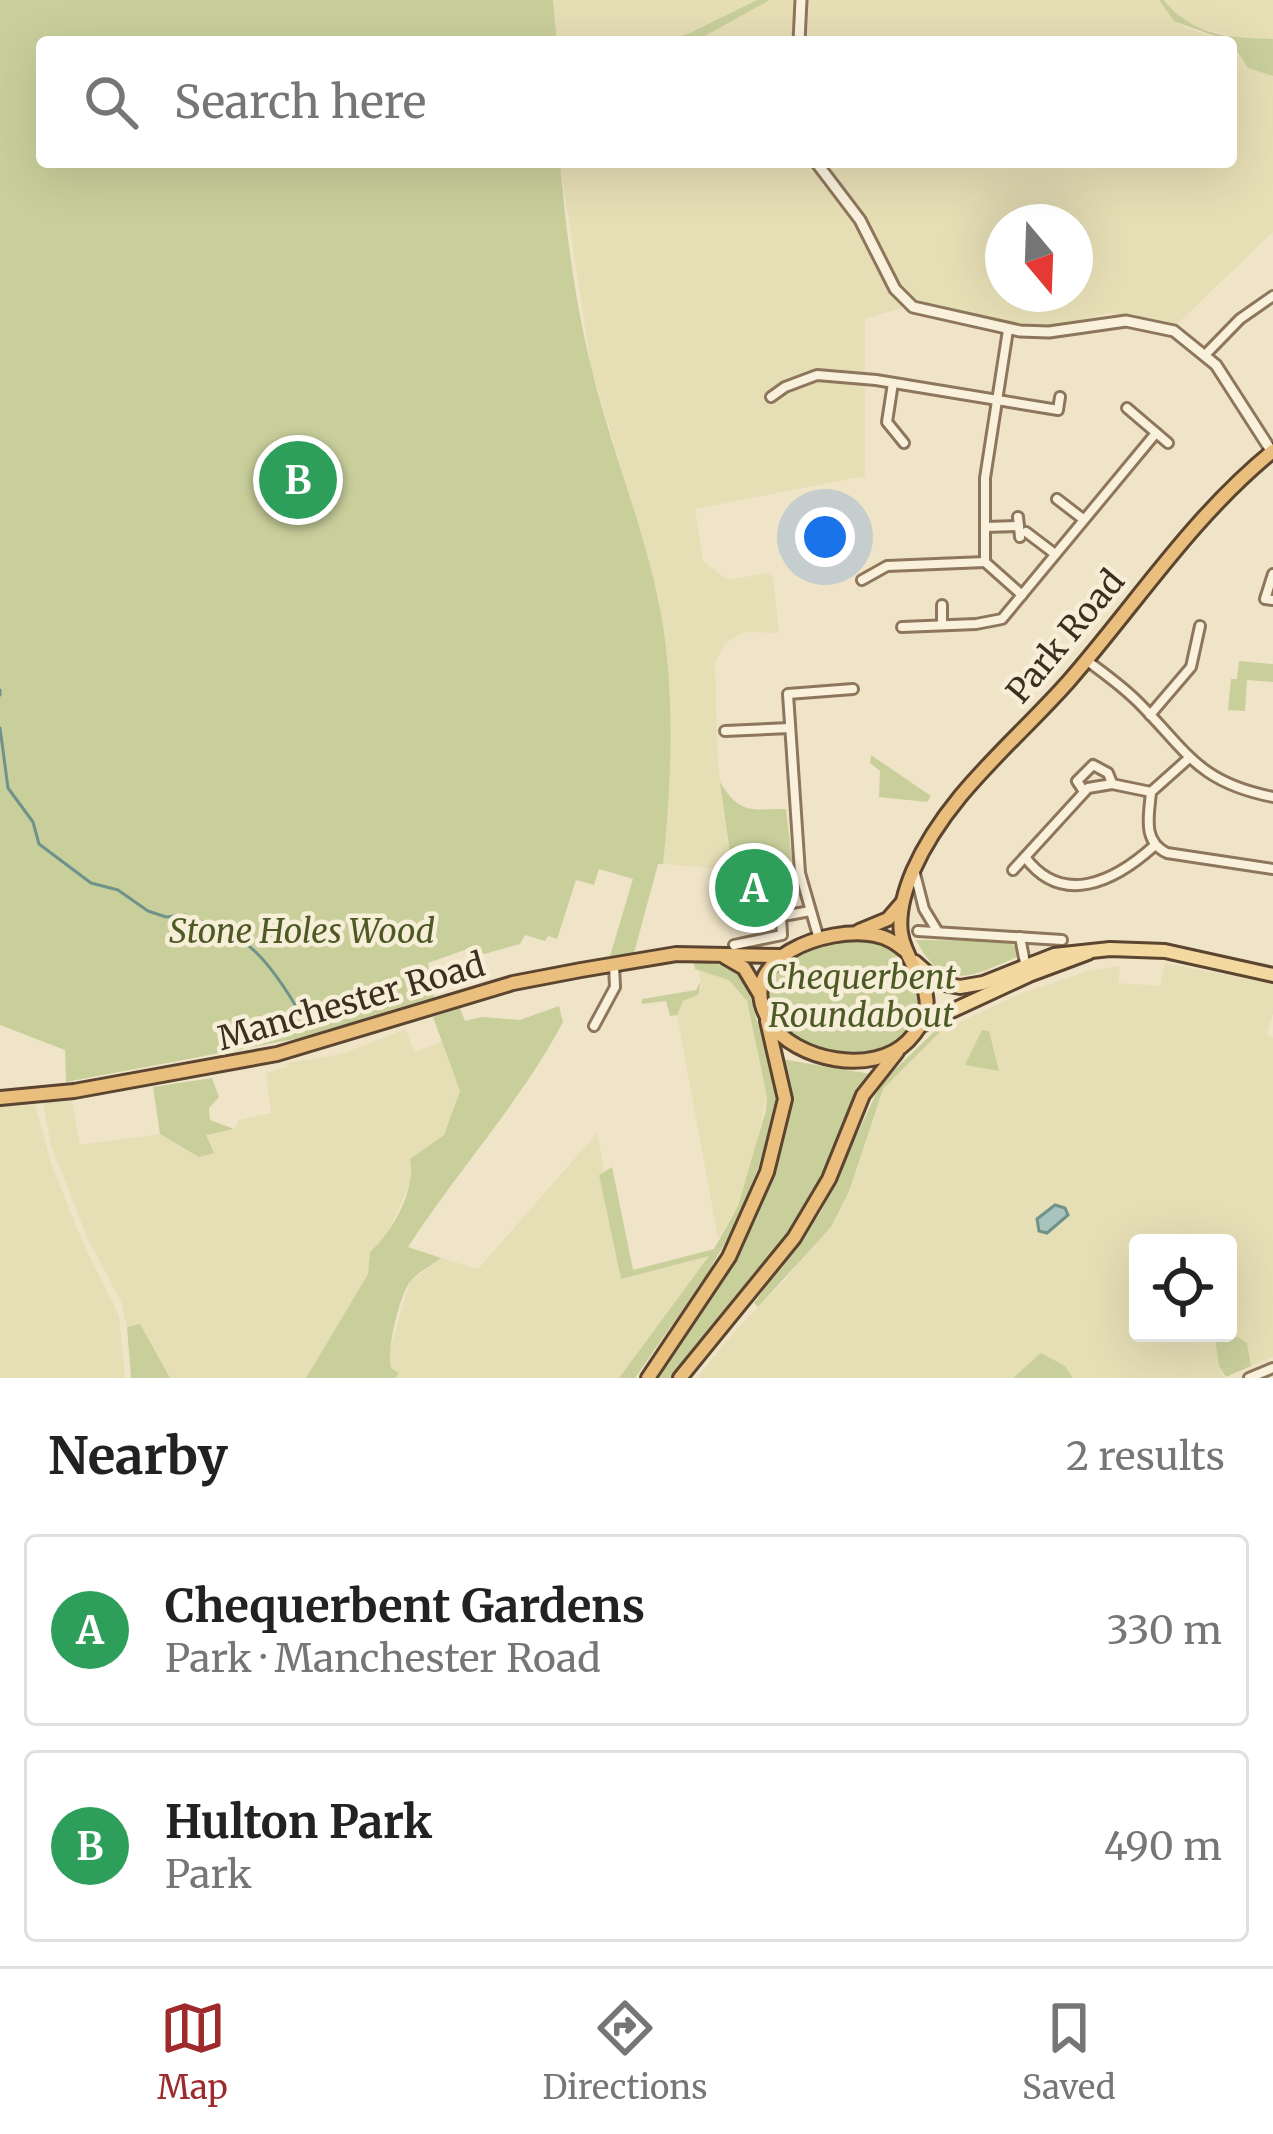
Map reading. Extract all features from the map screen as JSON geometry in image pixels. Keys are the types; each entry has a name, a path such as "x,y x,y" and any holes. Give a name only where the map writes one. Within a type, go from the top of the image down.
{"highway":[{"name":"Park Road","path":"911,957 901,927 903,901 914,868 949,808 1086,660 1169,554 1222,496 1272,452"},
{"path":"648,1378 729,1257 767,1172 784,1099 763,1007 765,976 780,956 879,924 903,901"},
{"path":"680,1378 794,1238 829,1179 863,1095 919,1026 925,989 911,957 884,937 846,935"},
{"name":"Manchester Road","path":"0,1098 94,1088 277,1054 513,983 676,954 780,956"},
{"path":"716,955 744,968 763,1007 788,1042 812,1053 864,1060 902,1047"}],"main road":[{"path":"911,957 939,983 960,987 1092,952 1165,951 1273,975"},
{"path":"919,1026 1027,970"}],"street":[{"path":"800,36 802,0"},
{"path":"821,168 860,220 884,271 906,302 923,312 1008,330 1049,332 1132,321 1174,332 1205,355 1236,393 1272,452"},
{"path":"1205,355 1273,296"},
{"path":"985,562 986,478 1008,330"},
{"path":"771,397 817,375 1058,410 1060,397"},
{"path":"892,383 887,422 904,443"},
{"path":"1127,408 1168,443"},
{"path":"902,627 996,621 1156,433"},
{"path":"1062,499 1083,519"},
{"path":"985,527 1021,528 1055,554"},
{"path":"862,580 887,566 985,562 1022,595"},
{"path":"1273,574 1265,599 1273,600"},
{"path":"942,605 942,626"},
{"path":"1150,715 1192,667 1200,625"},
{"path":"1086,660 1150,715 1187,759 1232,786 1273,797"},
{"path":"819,940 800,873 788,694 853,689"},
{"path":"724,731 790,728"},
{"path":"1187,759 1150,792 1149,834 1154,847 1168,854 1273,869"},
{"path":"1083,790 1077,781 1093,764 1108,773 1112,784"},
{"path":"1013,869 1083,790 1112,784 1150,792"},
{"path":"1024,857 1042,877 1072,888 1096,881 1154,847"},
{"path":"914,868 921,900 938,932"},
{"path":"734,945 784,932 780,898"},
{"path":"783,916 811,911"},
{"path":"918,931 1062,940"},
{"path":"1020,937 1027,970"},
{"path":"593,1027 615,987 614,965"},
{"path":"1249,1378 1273,1368"}],"shaded area":[{"path":"553,0 757,0 681,36 556,36"},
{"path":"770,0 795,0 793,36 705,36"},
{"path":"808,0 1159,0 1184,27 1210,36 807,36"},
{"path":"1164,0 1273,0 1273,39 1237,37 1190,26"},
{"path":"1237,52 1248,68 1273,76 1273,232 1176,325 1109,313 1055,326 1027,327 921,306 902,292 862,215 826,168 1237,168"},
{"path":"561,168 813,168 854,218 875,267 904,307 865,319 865,476 695,509 703,561 728,580 769,573 773,577 779,633 745,632 726,642 715,663 718,763 732,870 663,864 669,705 663,629 645,549 591,366"},
{"path":"1165,963 1273,984 1267,1034 1273,1038 1273,1357 1251,1366 1247,1343 1219,1365 1224,1378 1073,1378 1065,1366 1041,1354 1013,1378 697,1378 788,1277 849,1191 883,1089 941,1031 1017,995 1092,970 1120,966 1118,983 1160,986"},
{"path":"699,970 729,979 747,1001 767,1097 750,1172 738,1206 718,1238 677,1015 683,1001 702,987"},
{"path":"406,1029 414,1052 442,1041 460,1091 444,1135 411,1159 414,1175 384,1241 370,1252 368,1274 306,1378 170,1378 140,1325 127,1327 121,1302 87,1237 51,1145 43,1102 72,1101 80,1145 160,1134 200,1157 205,1135 271,1113 266,1073 287,1067 287,1063 341,1054"},
{"path":"35,1105 51,1163 82,1241 119,1316 125,1378 0,1378 0,1107"},
{"path":"597,1133 604,1169 599,1175 621,1279 711,1255 619,1378 395,1378 398,1373 388,1356 410,1282 441,1258 478,1269"}],"green space":[{"name":"Stone Holes Wood","path":"0,0 553,0 556,36 36,36 36,168 561,168 586,345 649,561 667,655 670,745 663,864 658,864 634,953 610,956 633,879 599,869 594,885 576,880 557,939 525,935 520,944 477,956 473,947 428,963 434,997 300,1038 66,1082 65,1050 0,1025"},
{"path":"757,0 770,0 705,36 681,36"},
{"path":"1159,0 1200,28 1234,36 1215,36 1174,21"},
{"path":"1237,36 1273,39 1273,76 1248,68 1237,51"},
{"path":"1239,661 1273,664 1273,682 1247,680 1245,711 1228,710 1231,679 1237,679"},
{"path":"871,755 931,796 927,802 879,797 880,771 870,763"},
{"path":"720,782 747,808 786,809 792,861 769,873 774,898 737,903"},
{"name":"Chequerbent Roundabout","path":"862,939 889,947 908,963 918,985 919,1008 909,1029 889,1045 857,1051 799,1041 772,1011 768,999 773,973 800,952"},
{"path":"916,940 1008,941 1019,956 961,976 937,968"},
{"path":"693,960 722,965 745,979 773,1077 773,1117 736,1224 704,1279 635,1378 619,1378 709,1256 621,1279 599,1175 612,1167 633,1270 714,1249 738,1206 766,1110 747,1001 729,980 695,969"},
{"path":"701,981 698,995 683,1001 677,1015 670,1016 666,1001 642,1004 642,999 696,990"},
{"path":"559,1006 563,1022 546,1052 408,1247 441,1258 413,1279 402,1299 390,1360 391,1368 399,1373 395,1378 306,1378 368,1274 370,1252 401,1209 410,1183 410,1159 444,1135 460,1091 433,1017 460,1008 465,1021 482,1017 520,1020"},
{"path":"937,1029 940,1032 883,1089 849,1191 831,1227 758,1307 754,1303 821,1212 881,1083"},
{"path":"982,1030 989,1031 999,1071 965,1065"},
{"path":"781,1059 871,1074 820,1184 770,1260 674,1378 652,1378 738,1249 772,1178 789,1105"},
{"path":"212,1078 219,1097 209,1108 210,1120 234,1129 206,1135 214,1153 199,1157 160,1134 153,1087"},
{"path":"140,1324 170,1378 131,1378 127,1327"},
{"path":"1237,1337 1247,1343 1251,1366 1226,1377 1215,1342 1237,1342"},
{"path":"1041,1353 1065,1366 1073,1378 1013,1378"}],"water":[{"path":"1055,1205 1065,1208 1068,1215 1047,1233 1039,1231 1037,1219"}],"waterway":[{"path":"0,690 0,695"},
{"path":"0,728 8,788 33,822 39,844 91,883 118,890 148,911 166,917 185,915 192,925 197,921 231,933 259,955 300,1013"}],"place":[{"name":"Hulton Park","path":"298,480"},
{"name":"Chequerbent Gardens","path":"754,888"}]}
